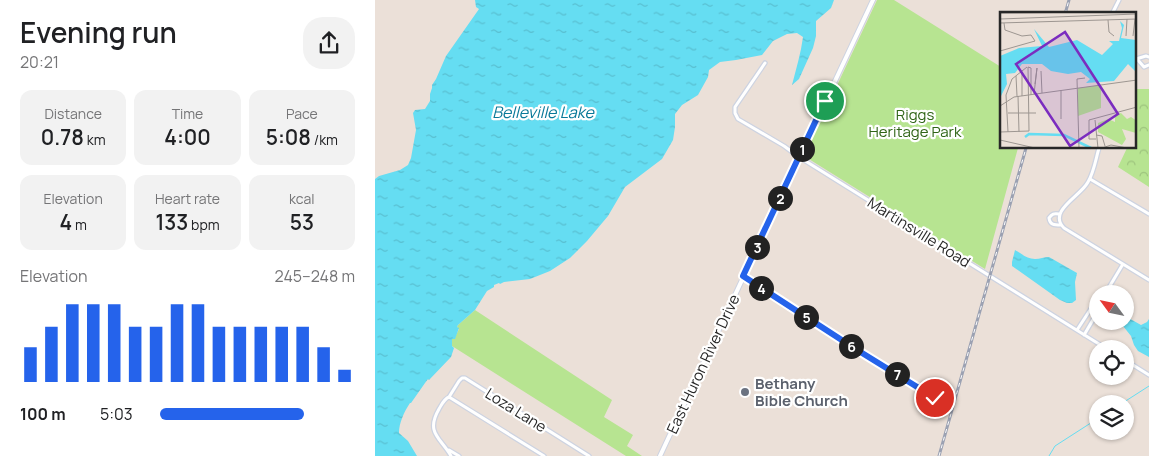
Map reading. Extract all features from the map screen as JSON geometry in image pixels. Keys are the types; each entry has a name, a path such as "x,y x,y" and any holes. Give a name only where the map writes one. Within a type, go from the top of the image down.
{"main road":[{"name":"East Huron River Drive","path":"660,456 873,0"}],"street":[{"path":"1113,12 1119,0"},
{"path":"1137,60 1145,67 1149,65"},
{"name":"Martinsville Road","path":"765,62 735,107 735,113 739,119 1092,340"},
{"path":"1099,149 1090,179 1085,187 1059,214 1061,225 1149,280"},
{"path":"1090,179 1149,214"},
{"path":"1059,214 1052,214 1049,221 1051,224 1061,225"},
{"path":"1110,285 1123,264"},
{"path":"743,276 935,398"},
{"path":"1077,330 1089,312"},
{"path":"1084,335 1089,327"},
{"path":"1134,366 1149,375"},
{"name":"Loza Lane","path":"449,396 459,381 465,378 589,456"},
{"path":"451,456 434,430 438,412 449,396 544,456"},
{"path":"445,448 459,456"}],"green space":[{"name":"Riggs Heritage Park","path":"877,0 894,0 1000,66 1000,149 1018,149 985,269 804,156"},
{"path":"1137,89 1149,89 1149,187 1118,167 1127,149 1137,149"},
{"path":"475,310 612,400 604,417 633,435 627,446 642,456 626,456 452,346 452,338 454,339 459,329 458,325"}],"water":[{"name":"Belleville Lake","path":"475,0 834,0 831,8 816,21 816,36 813,48 799,79 792,85 803,37 797,33 787,34 773,41 762,55 720,62 709,70 708,77 698,95 682,105 675,114 673,140 662,159 625,187 608,216 587,241 570,258 550,271 530,279 494,285 494,287 487,291 475,310 458,325 457,327 459,328 455,339 452,339 452,346 454,348 451,357 428,379 410,403 401,421 399,433 408,441 417,456 375,456 375,179 408,165 416,130 413,113 415,110 425,109 430,101 432,85 446,56 479,9 476,7"},
{"path":"1015,250 1032,259 1049,257 1077,273 1075,282 1076,300 1072,303 1067,303 1060,300 1012,266"},
{"path":"1149,319 1149,357 1138,351 1126,330 1134,330 1134,321 1141,325"}],"waterway":[{"path":"1134,396 1149,386"},
{"path":"1049,456 1055,446 1089,424"}],"railway":[{"path":"1066,12 1069,0"},
{"path":"939,456 1026,149"}],"place":[{"name":"Bethany Bible Church","path":"745,392"}],"route":[{"path":"825,101 743,276 935,398"}]}
